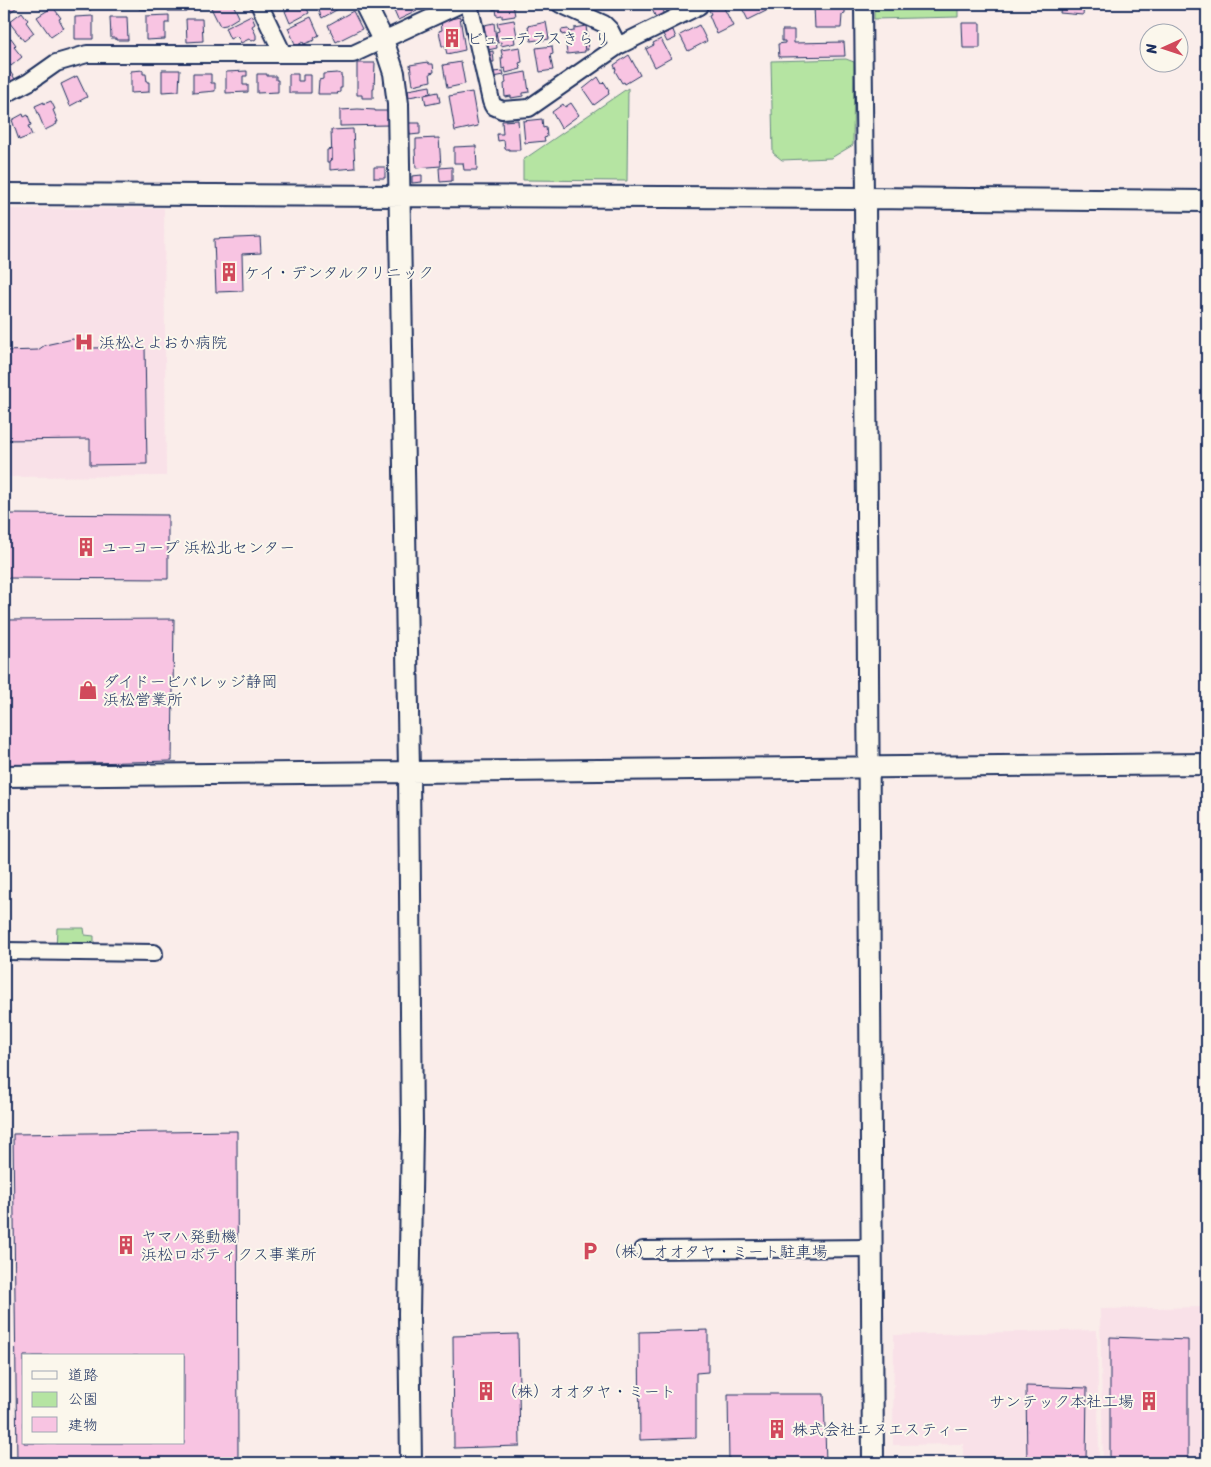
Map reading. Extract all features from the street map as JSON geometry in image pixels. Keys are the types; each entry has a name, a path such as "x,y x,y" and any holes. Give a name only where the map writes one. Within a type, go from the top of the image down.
{"street":[{"path":"259,4 283,54"},
{"path":"365,4 383,40 394,73 398,104 409,771 412,1122 409,1314 411,1463"},
{"path":"4,95 29,82 56,63 87,54 354,54 461,4"},
{"path":"469,4 491,101 493,106 502,110 531,107 618,46 701,5"},
{"path":"560,4 604,24 610,30 618,46"},
{"path":"863,4 873,1463"},
{"path":"4,194 1207,201"},
{"path":"4,776 1207,764"},
{"path":"4,951 154,953"},
{"path":"642,1250 872,1248"}],"shaded area":[{"name":"浜松とよおか病院","path":"164,208 166,476 4,477 4,209"},
{"path":"1207,1307 1207,1463 1103,1463 1100,1309"},
{"path":"1097,1330 1099,1463 963,1463 963,1444 893,1445 894,1335"}],"green space":[{"path":"874,4 958,4 958,17 874,19"},
{"path":"846,59 854,62 853,145 831,158 782,160 773,153 771,61"},
{"path":"628,88 627,181 523,180 523,160"},
{"path":"57,928 84,928 85,935 94,936 94,949 56,948"}],"building":[{"path":"4,4 15,4 17,7 4,17"},
{"path":"75,4 95,4 95,6 91,6 91,10 75,10"},
{"path":"107,4 126,4 126,7 107,8"},
{"path":"139,4 156,4 156,10 139,9"},
{"path":"168,4 189,4 189,8 186,8 186,11 168,11"},
{"path":"218,4 233,4 239,17 226,25 220,26 211,8"},
{"path":"286,4 305,4 309,13 290,23 285,11 289,9"},
{"path":"316,4 338,4 340,8 322,18"},
{"path":"391,4 414,4 417,11 398,20"},
{"path":"492,4 513,4 515,16 502,18 502,15 497,16 496,9 493,10"},
{"path":"664,4 674,4 665,10"},
{"path":"722,4 733,26 717,34 709,15 711,14 709,10"},
{"path":"742,4 765,4 768,10 748,20"},
{"path":"827,4 845,4 845,14 842,15 841,28 815,28 814,6 828,7"},
{"path":"1061,4 1084,4 1083,15 1060,13"},
{"path":"660,5 664,15 657,20 652,9"},
{"path":"53,7 61,18 59,19 64,28 51,37 37,17"},
{"path":"353,11 362,29 336,42 328,25"},
{"path":"22,12 34,33 24,41 9,22"},
{"path":"169,15 169,23 165,23 165,39 146,40 146,16"},
{"path":"251,15 255,24 252,26 256,39 252,41 249,39 241,43 236,36 230,39 225,28"},
{"path":"93,16 93,39 75,39 75,17"},
{"path":"110,17 127,17 128,40 111,38"},
{"path":"311,17 319,35 314,38 315,40 304,44 303,42 296,46 288,28"},
{"name":"ビューテラスきらり","path":"460,17 465,50 447,54 445,46 442,46 439,31 442,30 441,21"},
{"path":"186,19 202,19 203,41 187,42"},
{"path":"514,20 517,36 514,37 515,43 501,46 501,42 498,43 496,32 499,31 497,23"},
{"path":"546,22 549,39 531,41 528,26"},
{"path":"494,23 497,48 488,50 484,25"},
{"path":"962,23 980,23 980,48 963,48"},
{"path":"699,25 707,41 688,51 680,35"},
{"path":"586,26 588,42 584,43 585,52 567,54 565,34 562,35 561,30 568,29 569,32 574,31 574,28"},
{"path":"673,30 676,38 667,42 663,34"},
{"path":"782,30 794,30 794,43 844,42 845,56 779,57 778,44 785,43 785,41 782,41"},
{"path":"11,38 16,45 14,47 22,57 11,66 4,56 4,43"},
{"path":"661,39 671,58 655,67 646,49"},
{"path":"587,42 588,50 585,50 584,43"},
{"path":"552,46 553,54 550,55 553,70 540,72 536,48"},
{"path":"520,47 522,62 519,63 521,69 506,73 505,68 502,69 501,58 503,58 501,50"},
{"path":"493,51 494,62 491,62 489,52"},
{"path":"629,55 640,75 625,84 624,82 622,83 615,71 614,65"},
{"path":"428,62 433,64 434,72 430,73 431,81 413,85 410,65"},
{"path":"461,62 465,84 447,88 443,65"},
{"path":"357,63 375,63 373,98 362,98 362,95 357,95"},
{"path":"7,67 15,79 8,85 4,80 4,68"},
{"path":"143,70 143,74 146,74 147,82 149,82 149,92 131,93 131,71"},
{"path":"162,70 180,70 179,91 162,92"},
{"path":"247,71 247,76 243,76 243,85 248,85 248,92 226,93 226,72"},
{"path":"503,71 504,75 494,77 493,72"},
{"path":"526,72 529,92 523,93 523,96 505,97 505,76"},
{"path":"193,74 211,74 211,83 215,83 215,91 193,93"},
{"path":"257,74 276,76 278,92 257,93"},
{"path":"289,74 298,74 298,81 303,81 303,75 311,75 311,93 289,93"},
{"path":"323,74 341,74 342,77 340,92 338,94 318,94 319,80 323,79"},
{"path":"77,76 87,97 70,106 61,84"},
{"path":"598,77 602,84 604,82 609,90 609,94 594,105 583,89"},
{"path":"430,86 431,93 409,97 408,90"},
{"path":"438,92 440,102 426,105 424,95"},
{"path":"472,92 478,126 455,131 449,96"},
{"path":"51,101 58,122 45,130 35,106"},
{"path":"571,103 579,115 561,128 552,112 563,104 565,107"},
{"path":"340,110 389,111 389,125 340,126"},
{"path":"23,114 24,117 28,115 31,125 28,126 32,135 19,140 12,120"},
{"path":"542,119 543,128 546,127 547,137 544,138 545,141 525,143 523,121"},
{"path":"518,120 520,150 505,149 504,140 498,141 497,134 503,134 502,121"},
{"path":"409,123 420,123 420,134 410,135"},
{"path":"353,129 355,168 330,170 330,160 332,160 331,130"},
{"path":"439,138 441,166 416,168 416,139"},
{"path":"476,146 477,170 464,170 463,163 454,163 454,147"},
{"path":"332,149 332,160 327,162 327,150"},
{"path":"374,167 385,167 385,178 374,178"},
{"path":"452,167 452,181 440,182 439,168"},
{"path":"422,175 422,182 412,183 412,176"},
{"name":"ケイ・デンタルクリニック","path":"260,237 261,253 242,254 243,291 216,292 214,239"},
{"path":"73,339 92,348 145,347 147,464 90,465 90,439 4,440 4,351 38,350 45,345"},
{"name":"ユーコープ 浜松北センター","path":"4,514 168,515 168,579 4,578"},
{"name":"ダイドービバレッジ静岡 浜松営業所","path":"174,619 172,761 4,765 4,620"},
{"name":"ヤマハ発動機 浜松ロボティクス事業所","path":"237,1131 238,1463 17,1463 13,1134"},
{"path":"708,1330 708,1372 696,1373 696,1438 640,1440 639,1332"},
{"name":"（株）オオタヤ・ミート","path":"518,1334 520,1446 454,1448 453,1336"},
{"name":"サンテック本社工場","path":"1110,1337 1188,1340 1188,1463 1110,1463"},
{"path":"1026,1386 1087,1388 1086,1463 1027,1463"},
{"name":"株式会社エヌエスティー","path":"728,1394 824,1394 826,1463 729,1463"}],"place":[{"name":"ビューテラスきらり","path":"452,38"},
{"name":"ケイ・デンタルクリニック","path":"229,272"},
{"name":"浜松とよおか病院","path":"84,342"},
{"name":"ユーコープ 浜松北センター","path":"86,547"},
{"name":"ダイドービバレッジ静岡 浜松営業所","path":"88,690"},
{"name":"ヤマハ発動機 浜松ロボティクス事業所","path":"126,1245"},
{"name":"（株）オオタヤ・ミート駐車場","path":"590,1251"},
{"name":"（株）オオタヤ・ミート","path":"486,1391"},
{"name":"サンテック本社工場","path":"1149,1401"},
{"name":"株式会社エヌエスティー","path":"777,1429"}]}
